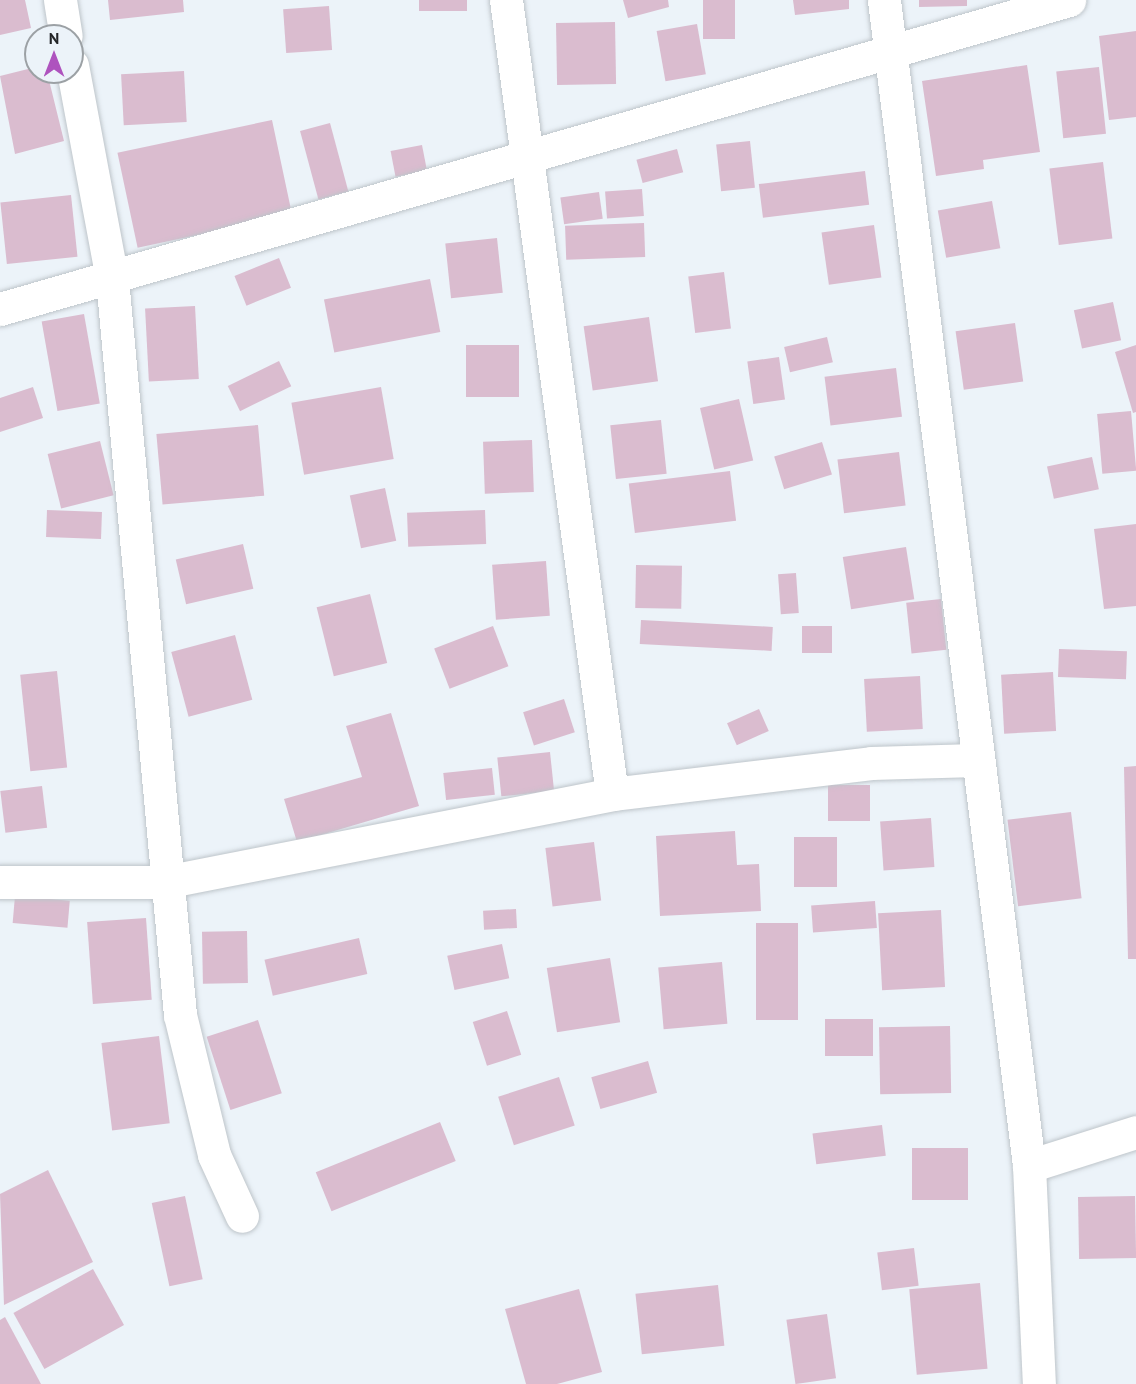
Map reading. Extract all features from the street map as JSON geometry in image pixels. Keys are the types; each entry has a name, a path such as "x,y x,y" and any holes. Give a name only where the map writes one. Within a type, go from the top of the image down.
{"street":[{"path":"60,0 64,24"},
{"path":"506,0 530,155 612,794"},
{"path":"884,0 888,52 976,760 1029,1166 1039,1384"},
{"path":"0,309 112,279 530,155 1069,0"},
{"path":"76,84 112,279 165,882 180,1015 214,1155 242,1216"},
{"path":"0,882 165,882 612,794 871,763 976,760"},
{"path":"1029,1166 1136,1132"}],"building":[{"path":"0,0 25,0 30,24 24,24 24,30 0,35"},
{"path":"108,0 183,0 184,12 110,20"},
{"path":"419,0 467,0 467,11 419,11"},
{"path":"623,0 668,0 669,7 628,18"},
{"path":"703,0 735,0 735,39 703,39"},
{"path":"793,0 849,0 849,9 795,15"},
{"path":"919,0 967,0 967,6 919,7"},
{"path":"329,6 332,50 286,53 283,9"},
{"path":"615,22 616,84 557,85 556,23"},
{"path":"697,24 706,74 665,81 657,31"},
{"path":"1136,31 1136,117 1109,120 1099,36"},
{"path":"1027,65 1040,152 983,160 984,169 936,176 922,81"},
{"path":"1099,67 1106,134 1063,138 1056,71"},
{"path":"24,70 24,84 50,84 64,141 15,154 0,76"},
{"path":"184,71 187,122 124,125 121,74"},
{"path":"272,120 292,215 138,248 117,153"},
{"path":"330,123 348,192 318,200 300,131"},
{"path":"750,141 755,188 721,191 716,145"},
{"path":"422,145 427,171 396,177 391,151"},
{"path":"677,149 683,172 643,183 636,160"},
{"path":"1103,162 1112,238 1059,245 1049,169"},
{"path":"865,171 869,205 763,218 759,184"},
{"path":"642,189 644,216 607,219 605,192"},
{"path":"599,192 603,219 564,224 560,197"},
{"path":"71,195 77,257 7,264 0,202"},
{"path":"992,201 1000,248 946,258 938,211"},
{"path":"644,223 645,257 566,260 565,226"},
{"path":"874,225 881,277 829,285 822,232"},
{"path":"497,238 503,293 451,298 445,243"},
{"path":"279,258 291,288 246,306 234,276"},
{"path":"724,272 731,329 695,333 688,276"},
{"path":"430,279 440,332 334,353 324,300"},
{"path":"1113,302 1121,340 1082,348 1074,310"},
{"path":"195,306 199,379 149,382 145,309"},
{"path":"84,314 100,404 57,411 42,321"},
{"path":"649,317 658,381 593,391 584,326"},
{"path":"1015,323 1023,381 964,390 956,331"},
{"path":"827,337 833,362 790,372 784,347"},
{"path":"466,345 519,345 519,397 466,397"},
{"path":"1136,345 1136,412 1133,413 1115,352"},
{"path":"779,357 785,400 753,404 747,361"},
{"path":"279,361 291,386 240,411 228,386"},
{"path":"896,368 902,417 831,425 825,377"},
{"path":"33,387 43,418 0,432 0,398"},
{"path":"381,387 394,459 304,475 291,403"},
{"path":"739,399 753,460 714,469 700,408"},
{"path":"1131,411 1136,471 1102,474 1097,414"},
{"path":"661,420 667,474 616,479 610,425"},
{"path":"258,425 264,496 163,505 156,434"},
{"path":"532,440 534,492 485,494 483,442"},
{"path":"100,441 114,495 61,508 48,454"},
{"path":"822,442 832,475 784,489 774,457"},
{"path":"899,452 906,506 844,513 837,460"},
{"path":"1092,457 1099,489 1054,499 1047,467"},
{"path":"730,471 736,521 635,533 629,483"},
{"path":"385,488 396,541 361,548 350,495"},
{"path":"47,510 102,512 101,539 46,537"},
{"path":"485,510 486,544 408,547 407,513"},
{"path":"1136,524 1136,606 1104,609 1094,529"},
{"path":"243,544 253,589 186,604 176,560"},
{"path":"906,547 914,599 851,609 843,557"},
{"path":"546,561 550,616 496,620 492,565"},
{"path":"636,565 682,566 681,609 635,608"},
{"path":"796,573 799,613 781,614 778,574"},
{"path":"370,594 387,663 334,676 317,607"},
{"path":"941,599 946,650 912,653 906,603"},
{"path":"641,620 773,627 772,651 640,644"},
{"path":"493,626 508,666 450,689 434,649"},
{"path":"802,626 832,626 832,653 802,653"},
{"path":"235,635 252,700 189,717 171,652"},
{"path":"1059,649 1127,651 1126,679 1058,677"},
{"path":"57,671 67,767 30,771 20,675"},
{"path":"1053,672 1056,731 1004,734 1001,675"},
{"path":"920,676 923,729 867,732 864,679"},
{"path":"564,699 575,732 534,746 523,712"},
{"path":"759,709 769,731 737,745 727,723"},
{"path":"391,713 419,806 297,842 284,799 362,777 346,726"},
{"path":"550,752 554,791 501,796 497,758"},
{"path":"1136,766 1136,959 1128,959 1124,767"},
{"path":"492,768 495,795 446,800 443,773"},
{"path":"828,785 870,785 870,821 828,821"},
{"path":"42,786 47,828 5,833 0,791"},
{"path":"1071,812 1082,898 1018,906 1007,820"},
{"path":"931,818 934,867 884,870 880,822"},
{"path":"735,831 737,865 759,864 761,911 660,916 656,836"},
{"path":"794,837 837,837 837,887 794,887"},
{"path":"594,842 601,901 553,907 545,848"},
{"path":"15,896 70,901 67,928 13,923"},
{"path":"875,901 877,928 813,932 811,905"},
{"path":"516,909 517,928 484,930 483,911"},
{"path":"941,910 945,987 882,990 878,913"},
{"path":"146,918 152,1000 93,1004 87,922"},
{"path":"756,923 798,923 798,1020 756,1020"},
{"path":"247,931 248,983 203,984 202,932"},
{"path":"359,938 367,974 273,996 264,960"},
{"path":"502,944 509,978 455,990 447,956"},
{"path":"610,958 620,1022 557,1032 547,968"},
{"path":"722,962 727,1024 664,1029 658,968"},
{"path":"507,1011 521,1055 487,1066 473,1022"},
{"path":"825,1019 873,1019 873,1056 825,1056"},
{"path":"258,1020 282,1093 230,1110 207,1037"},
{"path":"950,1026 951,1093 880,1094 879,1027"},
{"path":"159,1036 170,1123 112,1130 101,1043"},
{"path":"648,1061 657,1093 600,1109 591,1077"},
{"path":"559,1077 575,1126 514,1145 498,1097"},
{"path":"440,1122 456,1161 331,1211 316,1172"},
{"path":"882,1125 886,1156 816,1164 813,1134"},
{"path":"912,1148 968,1148 968,1200 912,1200"},
{"path":"48,1170 93,1262 4,1305 0,1194"},
{"path":"185,1196 203,1279 169,1286 152,1203"},
{"path":"1135,1196 1136,1258 1079,1259 1078,1197"},
{"path":"914,1248 919,1286 882,1290 877,1253"},
{"path":"93,1269 124,1325 44,1369 13,1313"},
{"path":"980,1283 987,1369 917,1375 909,1289"},
{"path":"718,1285 724,1346 642,1354 635,1294"},
{"path":"579,1289 602,1372 557,1384 526,1384 505,1309"},
{"path":"827,1314 836,1378 795,1384 786,1320"},
{"path":"5,1317 41,1384 0,1384 0,1320"}]}
